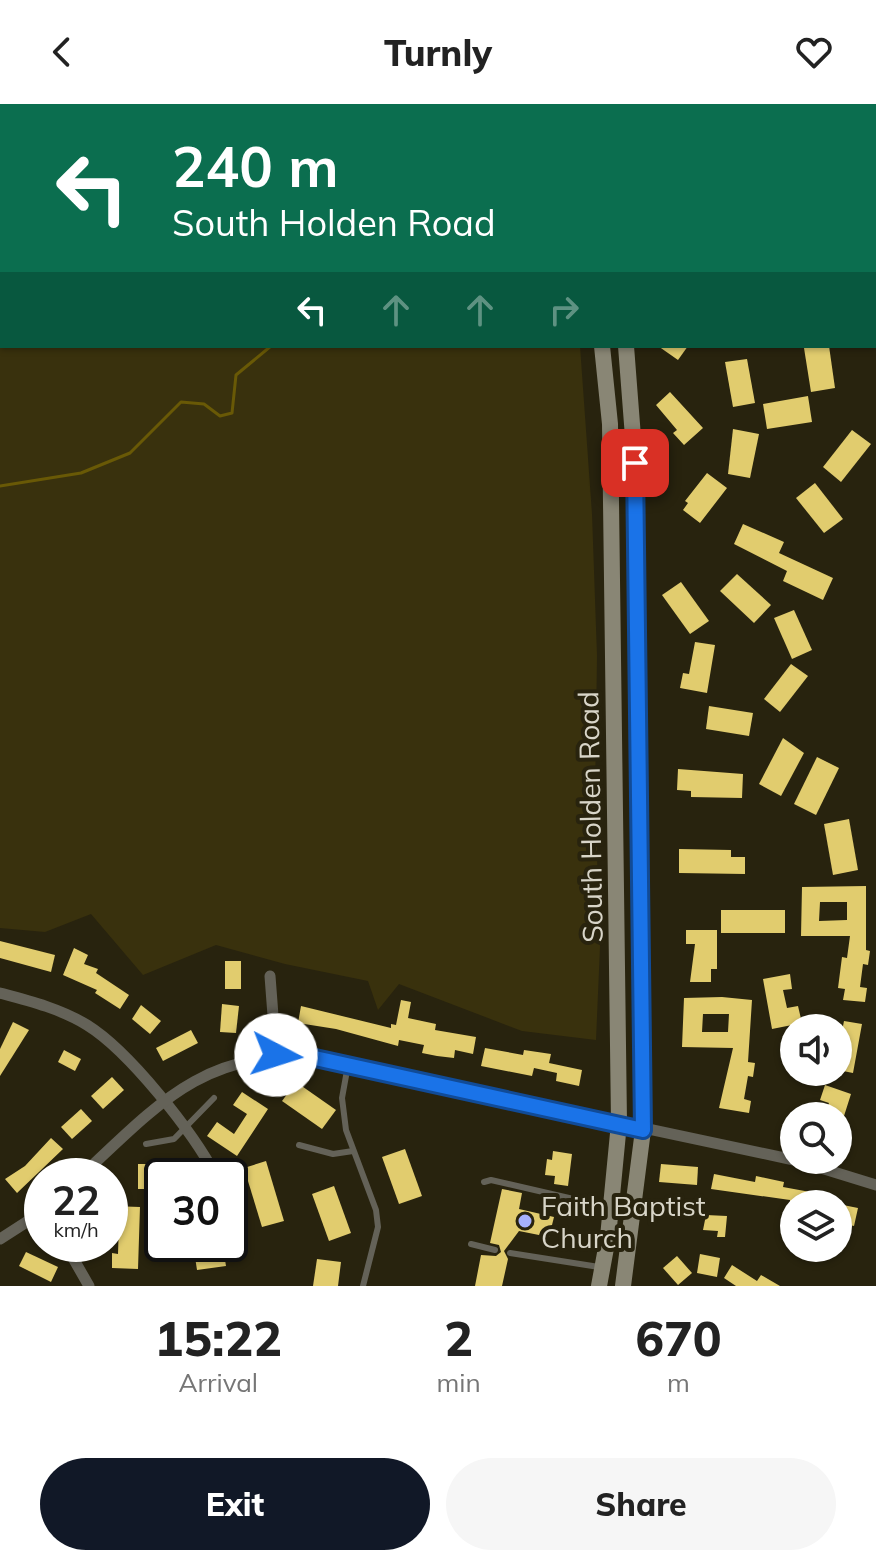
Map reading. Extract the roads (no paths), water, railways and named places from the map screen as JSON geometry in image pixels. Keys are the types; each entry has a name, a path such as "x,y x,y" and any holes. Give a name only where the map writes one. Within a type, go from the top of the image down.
{"main road":[{"name":"South Holden Road","path":"599,1286 611,1208 619,1123 610,424 602,348"},
{"name":"South Holden Road","path":"623,1286 643,1130 635,463 626,348"}],"street":[{"path":"270,976 276,1055"},
{"path":"0,993 53,1009 88,1026 115,1045 162,1100 203,1158"},
{"path":"100,1158 162,1100 194,1080 276,1055 348,1065 643,1130 780,1156"},
{"path":"840,1174 876,1185"},
{"path":"0,1239 24,1224"},
{"path":"76,1262 89,1286"}],"lane":[{"path":"348,1065 342,1098 346,1130 376,1210 378,1227 363,1286"},
{"path":"146,1144 174,1139 214,1098"},
{"path":"299,1145 333,1154 353,1151"},
{"path":"484,1182 491,1180 611,1208"},
{"path":"471,1244 495,1250"},
{"path":"510,1253 603,1268"}],"waterway":[{"path":"0,486 81,473 130,453 181,402 204,404 220,416 232,413 236,375 269,348"}],"place":[{"name":"Faith Baptist Church","path":"525,1221"}]}
